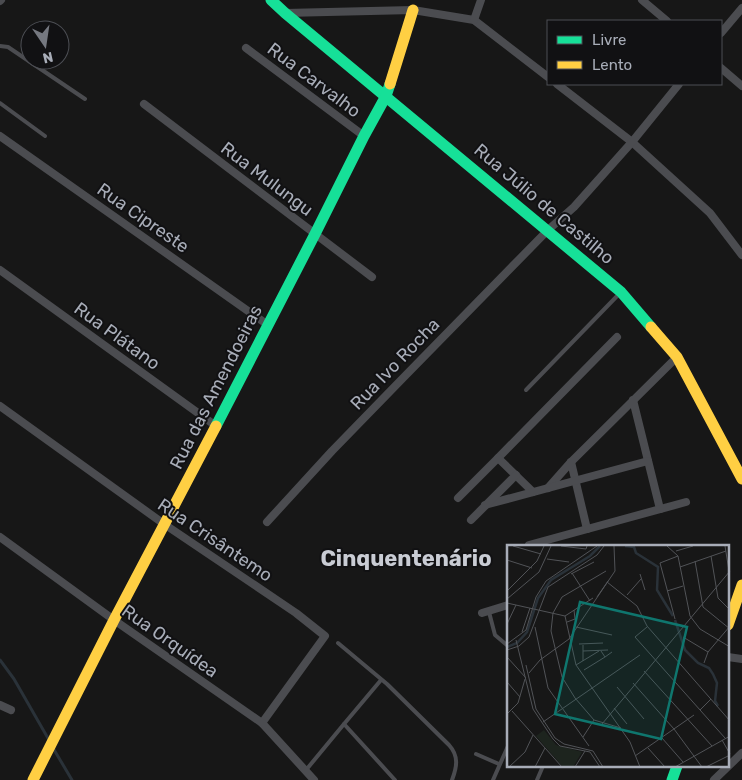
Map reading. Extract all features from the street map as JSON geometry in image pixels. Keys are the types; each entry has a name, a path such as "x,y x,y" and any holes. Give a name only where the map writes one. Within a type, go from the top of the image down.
{"street":[{"name":"Rua Júlio de Castilho","path":"271,0 621,292 677,357 742,479"},
{"path":"474,20 481,0"},
{"path":"642,0 666,20"},
{"path":"722,32 742,8"},
{"path":"285,12 413,10 474,20 547,76"},
{"name":"Rua das Amendoeiras","path":"33,780 76,692 386,96 413,10"},
{"name":"Rua Carvalho","path":"246,48 364,136"},
{"path":"722,69 742,86"},
{"path":"557,85 632,142 710,213 742,255"},
{"name":"Rua Ivo Rocha","path":"267,522 332,452 548,230 574,207 632,142 678,85"},
{"name":"Rua Mulungu","path":"144,104 372,277"},
{"name":"Rua Cipreste","path":"0,136 268,325"},
{"name":"Rua Plátano","path":"0,270 216,426"},
{"path":"458,498 617,337"},
{"path":"548,488 571,462 677,357"},
{"path":"633,400 660,509"},
{"name":"Rua Crisântemo","path":"0,406 164,524 296,613 325,636 262,723"},
{"path":"498,458 533,492"},
{"path":"485,505 648,461"},
{"path":"571,462 587,529"},
{"path":"471,520 516,475"},
{"path":"528,544 686,502"},
{"name":"Rua Orquídea","path":"0,537 114,620 262,723 314,780"},
{"path":"730,612 742,585"},
{"path":"486,612 507,605"},
{"path":"0,705 11,710"},
{"path":"730,765 742,753"},
{"path":"672,780 676,768"},
{"path":"714,780 726,768"}],"lane":[{"path":"0,46 8,47 85,99"},
{"path":"0,103 45,136"},
{"path":"526,390 621,292"},
{"path":"486,612 495,635 507,645"},
{"path":"338,643 381,680 452,748 457,764 452,780"},
{"path":"306,770 381,680"},
{"path":"344,724 395,780"},
{"path":"493,780 507,748"},
{"path":"476,754 500,764"},
{"path":"537,780 542,768"}],"waterway":[{"path":"0,660 14,679 49,740"},
{"path":"53,748 72,780"}],"traffic: fast":[{"path":"271,0 621,292 651,327"},
{"path":"216,426 386,96 390,84"},
{"path":"672,780 676,768"}],"traffic: slow":[{"path":"390,84 413,10"},
{"path":"651,327 677,357 742,479"},
{"path":"33,780 114,620 216,426"},
{"path":"730,619 742,585"}],"district":[{"name":"Cinquentenário","path":"406,558"}]}
